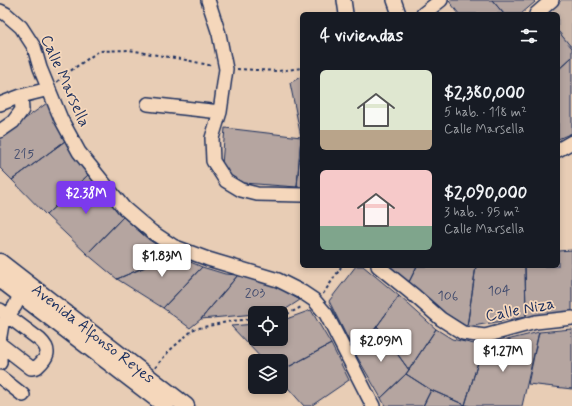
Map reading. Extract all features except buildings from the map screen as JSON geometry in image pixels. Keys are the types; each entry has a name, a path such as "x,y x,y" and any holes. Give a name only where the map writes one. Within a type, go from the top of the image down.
{"main road":[{"name":"Avenida Alfonso Reyes","path":"0,262 186,406"},
{"name":"Avenida Alfonso Reyes","path":"0,279 166,406"}],"street":[{"path":"208,0 219,34 226,69 220,112 212,138 213,161 226,181 241,190 257,194 300,195"},
{"path":"344,0 346,12"},
{"path":"394,0 398,12"},
{"path":"426,12 441,0"},
{"path":"538,12 552,0"},
{"name":"Calle Marsella","path":"0,11 6,14 21,27 31,42 61,119 79,152 124,208 152,232 173,246 208,259 278,280 314,300 326,314 373,406"},
{"path":"0,104 21,96 49,89"},
{"path":"0,132 13,122 22,110 21,96"},
{"path":"148,104 220,112"},
{"path":"560,149 572,142"},
{"name":"Calle Niza","path":"380,268 441,319 463,333 485,336 536,322 572,318"},
{"path":"0,336 4,313 15,306 20,294"},
{"path":"0,344 31,368 37,368 47,356 48,350 46,345 4,313"},
{"path":"0,344 0,363"},
{"path":"0,377 23,395"}],"path":[{"path":"49,89 64,76 99,51 129,50 226,69 278,71 300,68"},
{"path":"147,376 169,351 194,329 232,321 248,320"}],"shaded area":[{"path":"562,0 572,0 572,48 560,33 560,12 549,12"}]}
